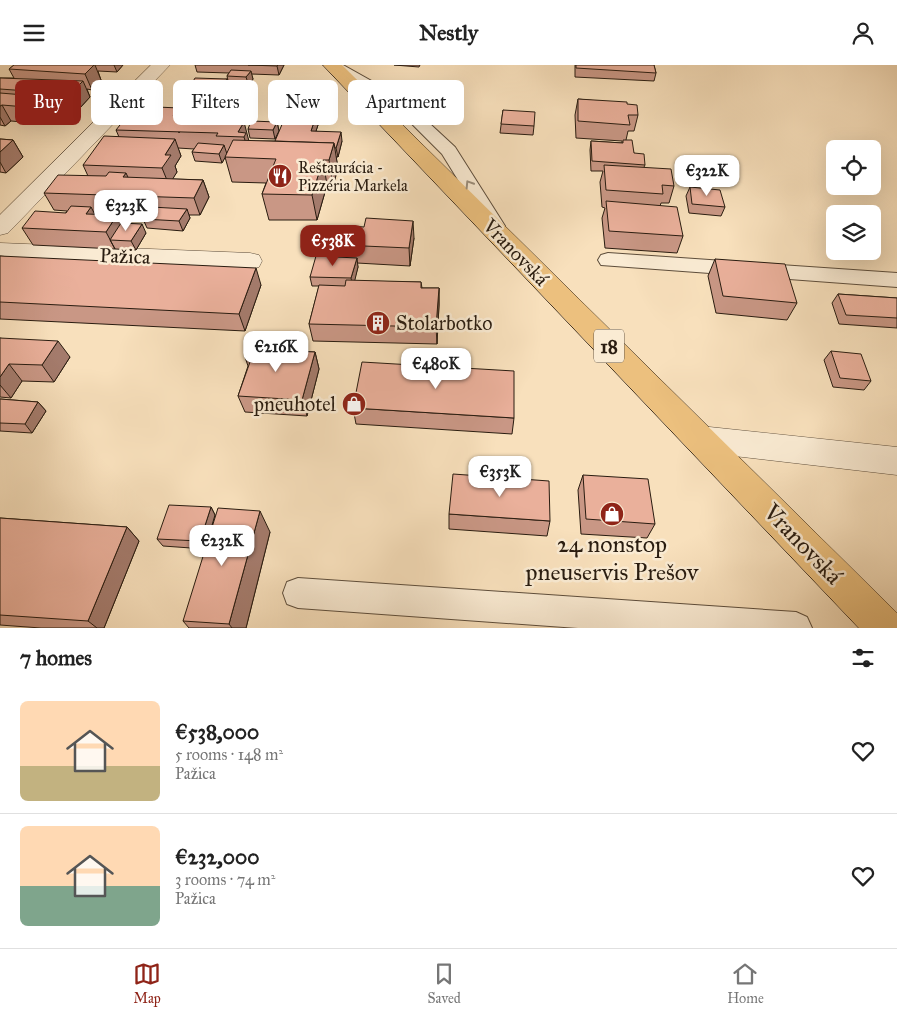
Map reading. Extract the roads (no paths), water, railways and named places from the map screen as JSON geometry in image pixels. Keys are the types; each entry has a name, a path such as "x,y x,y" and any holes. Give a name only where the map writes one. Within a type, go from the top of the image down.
{"main road":[{"name":"Vranovská","path":"333,65 885,628"}],"street":[{"path":"0,228 161,65"},
{"name":"Pažica","path":"0,251 250,261"},
{"path":"700,439 897,461"}],"lane":[{"path":"608,260 897,280"},
{"path":"298,593 796,628"}],"place":[{"name":"Reštaurácia - Pizzéria Markela","path":"280,176"},
{"name":"Stolarbotko","path":"378,323"},
{"name":"pneuhotel","path":"354,404"},
{"name":"24 nonstop pneuservis Prešov","path":"612,514"}]}
